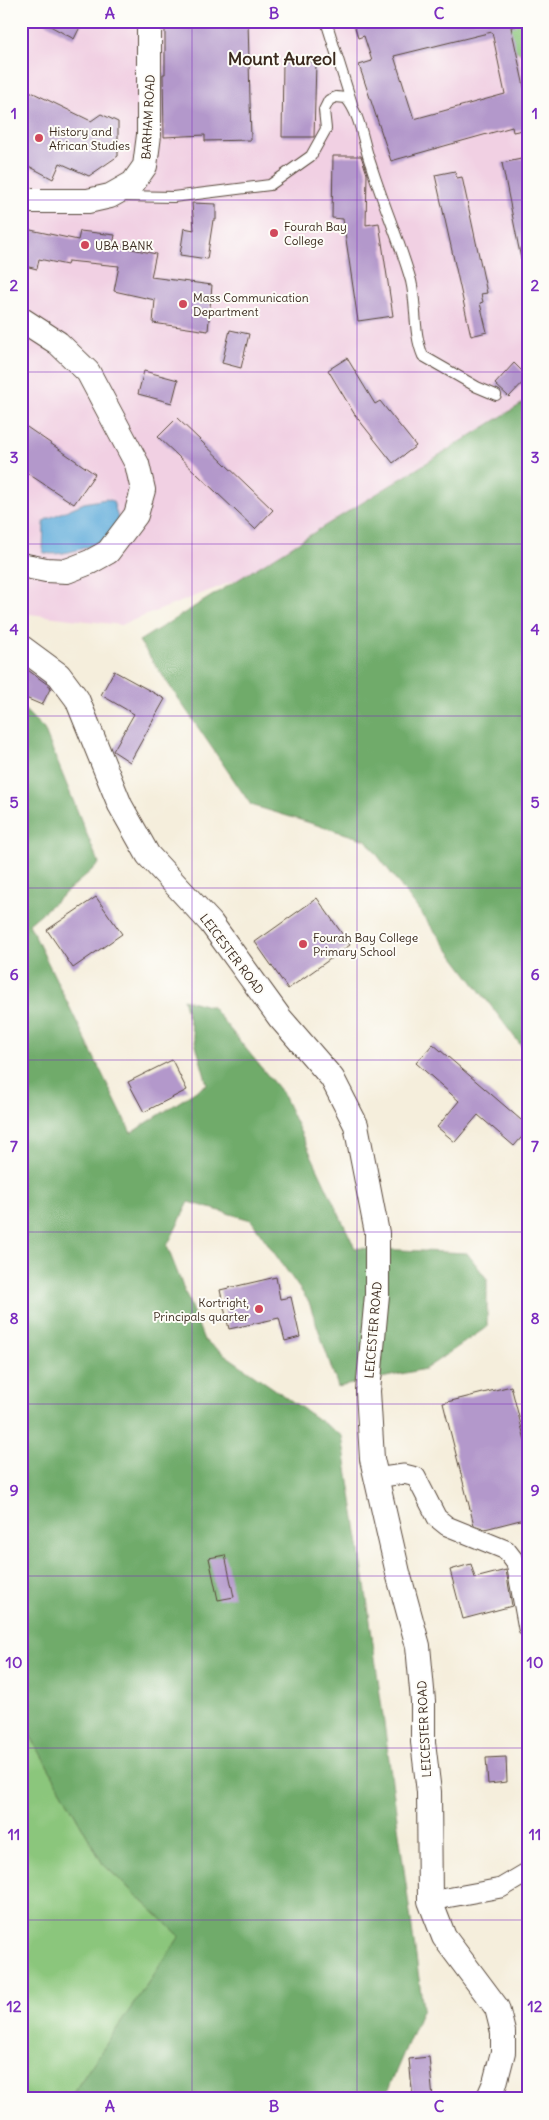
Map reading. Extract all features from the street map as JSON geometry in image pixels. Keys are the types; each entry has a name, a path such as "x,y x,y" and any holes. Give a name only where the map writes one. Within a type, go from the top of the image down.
{"street":[{"name":"BARHAM ROAD","path":"21,201 88,201 110,196 134,183 145,166 149,135 149,21"},
{"path":"21,319 58,343 88,372 137,464 143,490 136,515 108,552 68,571 46,570 21,565"},
{"name":"LEICESTER ROAD","path":"21,647 59,675 77,699 120,805 148,855 211,923 280,1018 332,1078 356,1125 377,1233 377,1295 368,1391 372,1459 375,1478 418,1646 423,1701 423,1742 429,1792 430,1901 444,1937 496,2008 502,2032 503,2052 495,2083 488,2099"},
{"path":"375,1478 404,1474 416,1477 437,1518 448,1526 506,1550 516,1563 528,1628"},
{"path":"430,1901 501,1888 528,1872"}],"lane":[{"path":"326,21 370,165 411,283 416,327 423,356 496,396"},
{"path":"110,196 173,197 270,185 311,156 326,129 324,110 329,100 336,97 346,98 353,106"}],"shaded area":[{"name":"Fourah Bay College","path":"21,21 487,21 488,26 528,60 528,406 311,551 121,625 21,613"}],"green space":[{"path":"487,21 528,21 528,60 488,26"},
{"path":"528,400 528,1055 366,840 251,805 139,641"},
{"path":"21,706 44,729 99,864 29,924 131,1133 207,1084 183,999 212,1007 282,1093 355,1248 467,1253 487,1279 487,1327 425,1369 338,1387 309,1302 251,1220 189,1202 167,1246 204,1340 342,1436 364,1577 423,2008 384,2099 69,2099 180,1936 103,1864 21,1719"},
{"path":"21,1719 103,1864 180,1936 69,2099 21,2099"}],"water":[{"path":"106,499 113,501 119,522 110,536 105,540 77,550 57,554 43,552 44,521 84,503"}],"building":[{"path":"41,21 83,21 74,39"},
{"path":"165,21 248,21 251,140 205,141 205,135 164,137 163,74 165,74"},
{"path":"353,21 388,21 389,24 400,21 515,21 516,26 511,27 528,105 528,129 513,132 512,127 391,161 359,65 372,61 364,36 358,38","holes":["492,32 505,94 414,119 394,56"]},
{"path":"283,61 316,62 314,137 282,137"},
{"path":"21,87 91,121 101,114 118,122 118,156 89,176 60,163 53,179 21,162"},
{"path":"333,156 361,156 367,174 366,225 379,223 393,316 358,321 343,219 332,218"},
{"path":"526,158 528,168 528,258 521,259 502,163"},
{"path":"455,171 457,178 462,177 487,293 481,294 483,302 480,303 487,332 471,336 435,175"},
{"path":"192,203 216,204 216,220 213,220 207,259 180,255 184,228 194,230"},
{"path":"21,228 78,240 80,231 115,235 113,245 156,254 151,277 212,285 208,331 153,323 155,300 114,291 119,266 68,261 67,265 39,259 37,269 21,265"},
{"path":"230,330 249,334 241,368 222,363"},
{"path":"347,358 375,404 380,401 416,446 393,463 355,415 328,370"},
{"path":"514,363 528,377 509,397 495,384"},
{"path":"144,371 178,380 172,403 138,394"},
{"path":"177,418 273,510 255,529 158,437"},
{"path":"21,423 95,474 74,504 21,469"},
{"path":"21,665 51,687 42,705 21,696"},
{"path":"114,671 165,699 130,762 113,751 134,714 101,695"},
{"path":"96,897 122,934 73,968 47,930"},
{"name":"Fourah Bay College Primary School","path":"317,898 350,945 288,989 255,942"},
{"path":"433,1044 528,1126 528,1130 514,1146 478,1115 455,1142 437,1127 459,1101 416,1063"},
{"path":"172,1060 187,1090 144,1112 128,1082"},
{"name":"Kortright, Principals quarter","path":"276,1277 280,1299 291,1297 300,1337 285,1341 279,1318 229,1329 220,1290"},
{"path":"511,1386 528,1452 528,1518 485,1529 474,1525 443,1403"},
{"path":"225,1555 234,1597 218,1600 209,1558"},
{"path":"471,1564 475,1578 506,1570 512,1606 463,1619 450,1570"},
{"path":"506,1757 507,1782 488,1784 486,1758"},
{"path":"429,2057 433,2099 413,2099 409,2059"}],"place":[{"name":"History and African Studies","path":"39,138"},
{"name":"Fourah Bay College","path":"274,233"},
{"name":"UBA BANK","path":"85,245"},
{"name":"Mass Communication Department","path":"183,304"},
{"name":"Fourah Bay College Primary School","path":"303,944"},
{"name":"Kortright, Principals quarter","path":"259,1309"}],"district":[{"name":"Mount Aureol","path":"282,58"}]}
